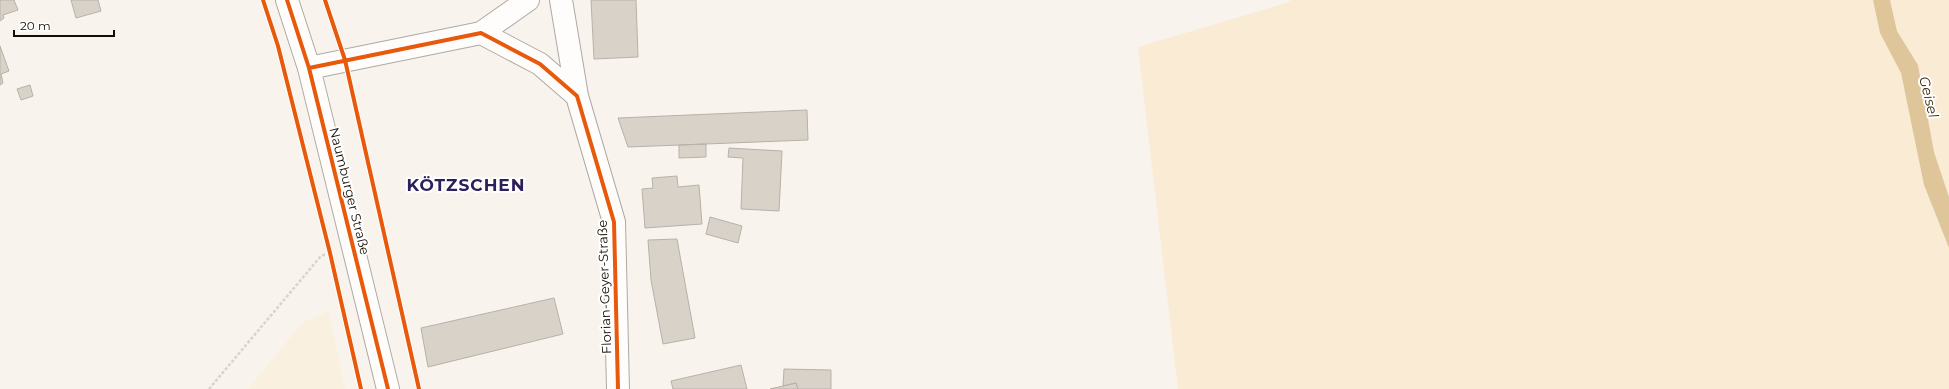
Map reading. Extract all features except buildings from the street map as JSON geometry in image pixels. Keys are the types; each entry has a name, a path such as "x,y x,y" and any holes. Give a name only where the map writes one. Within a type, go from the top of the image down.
{"street":[{"name":"Naumburger Straße","path":"287,0 309,68 388,389"},
{"path":"309,68 481,33 528,0"},
{"name":"Florian-Geyer-Straße","path":"561,0 576,96 614,222 618,389"},
{"path":"481,33 540,64 576,96"}],"path":[{"path":"209,389 321,256 353,245"}],"shaded area":[{"path":"1291,0 1873,0 1880,33 1901,73 1924,185 1949,248 1949,389 1178,389 1138,47 1286,3"},
{"path":"1873,0 1890,0 1897,31 1918,65 1934,152 1949,197 1949,248 1924,185 1901,73 1880,33"},
{"path":"1890,0 1949,0 1949,197 1934,152 1918,65 1897,31"},
{"path":"329,311 345,389 248,389 302,323"}],"cycle path":[{"path":"263,0 278,46 330,253 361,389"},
{"path":"287,0 309,68 388,389"},
{"path":"325,0 345,60 419,389"},
{"path":"309,68 481,33 540,64 577,96 614,222 618,389"}],"district":[{"name":"KÖTZSCHEN","path":"466,185"}],"water label":[{"name":"Geisel","path":"1929,97"}]}
